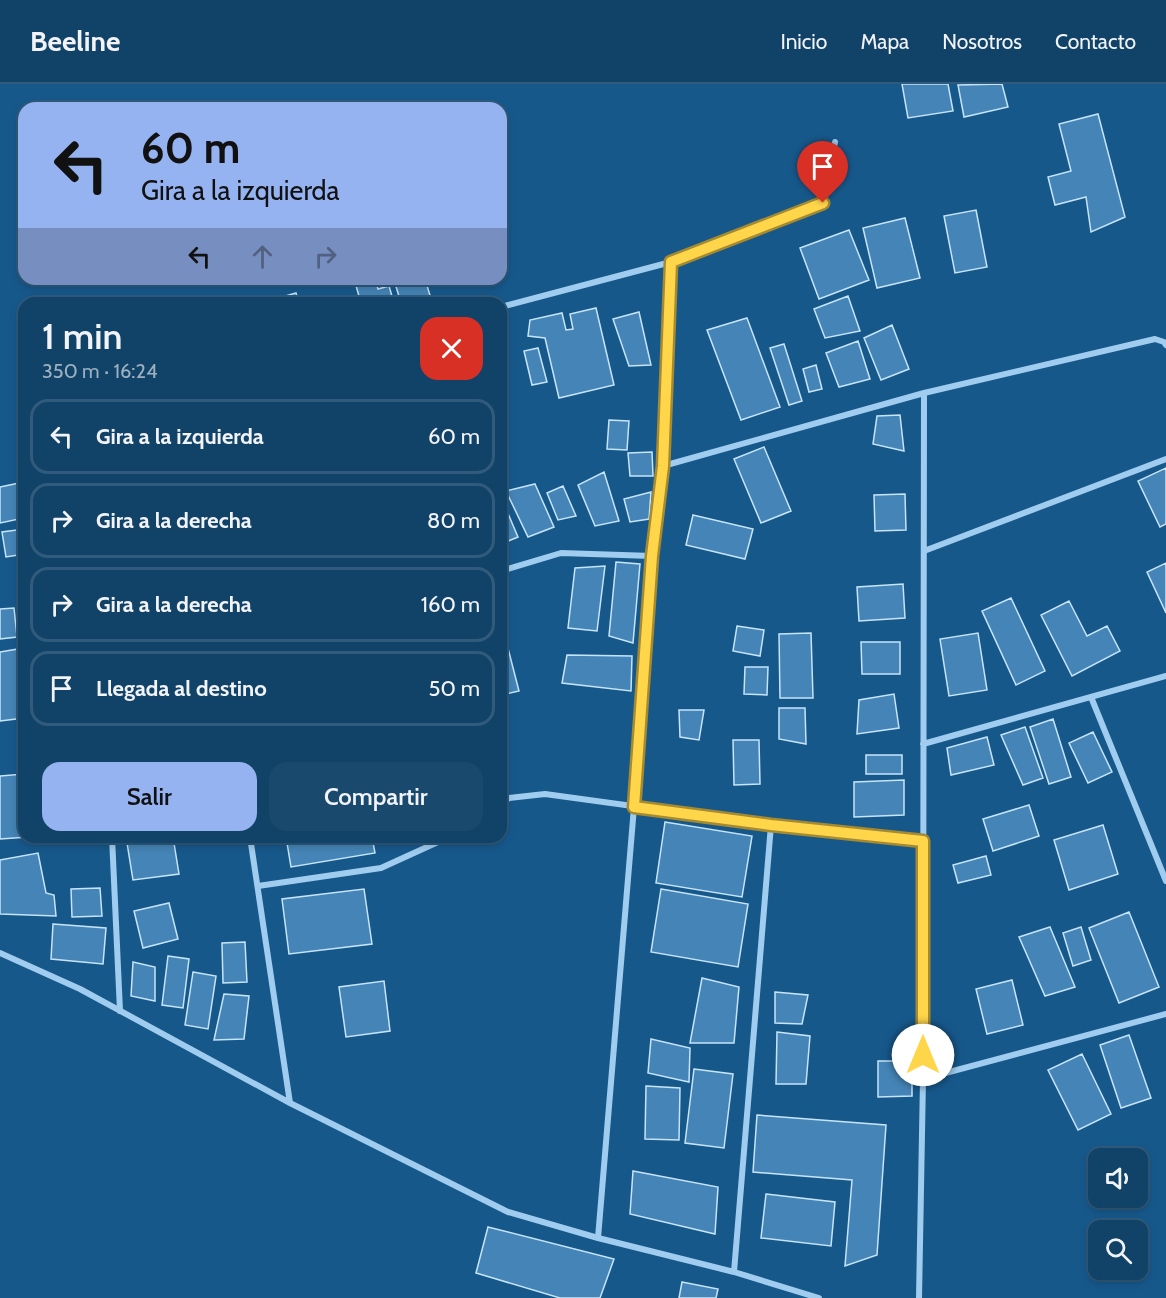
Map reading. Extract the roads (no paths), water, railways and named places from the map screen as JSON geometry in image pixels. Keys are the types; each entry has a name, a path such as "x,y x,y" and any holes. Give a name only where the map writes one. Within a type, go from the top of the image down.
{"street":[{"path":"507,305 671,262 823,203 835,142"},
{"path":"598,1238 634,807 652,556 663,466 671,262"},
{"path":"663,466 924,393 1155,339 1166,345"},
{"path":"919,1298 923,1079 924,393"},
{"path":"924,551 1166,459"},
{"path":"507,569 561,553 652,556"},
{"path":"923,744 1166,676"},
{"path":"1091,697 1166,880"},
{"path":"507,800 546,794 771,825 923,841"},
{"path":"734,1272 771,825"},
{"path":"112,843 120,1011"},
{"path":"251,843 290,1103"},
{"path":"258,886 381,868 434,843"},
{"path":"0,953 80,989 290,1103 508,1212 598,1238 734,1272 819,1298"},
{"path":"923,1079 1166,1014"}]}
